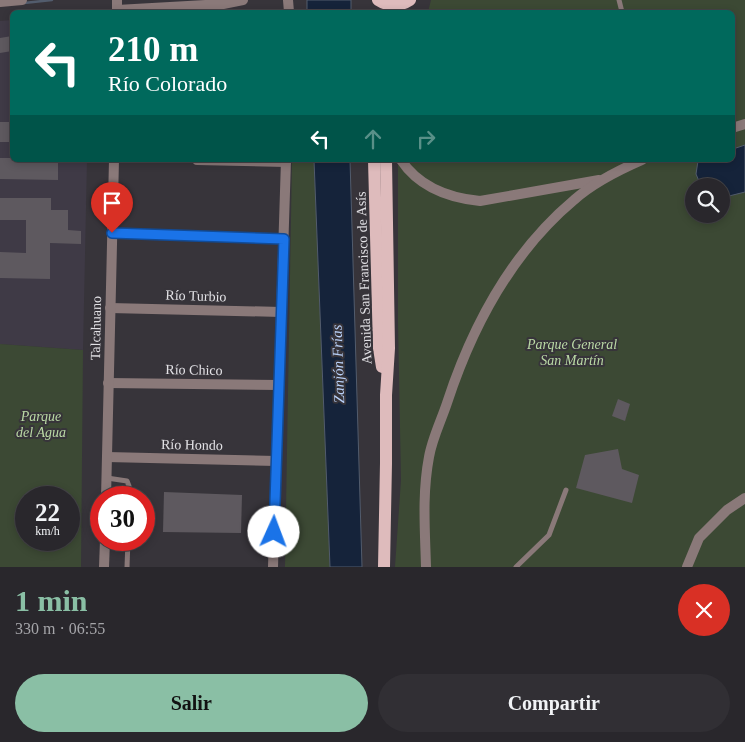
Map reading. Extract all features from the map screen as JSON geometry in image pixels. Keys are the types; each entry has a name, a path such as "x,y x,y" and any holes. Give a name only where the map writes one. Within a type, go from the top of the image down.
{"main road":[{"path":"377,0 384,4 396,5 410,0"},
{"name":"Avenida San Francisco de Asís","path":"374,162 379,348 386,395"},
{"name":"Avenida San Francisco de Asís","path":"384,567 386,395 389,348 386,162"}],"street":[{"path":"0,2 22,0"},
{"path":"117,8 223,4 243,0"},
{"name":"Talcahuano","path":"106,486 114,162"},
{"path":"273,567 286,162"},
{"path":"403,162 413,174 429,187 446,195 480,201 605,179"},
{"path":"426,567 424,504 429,456 459,368 490,302 522,255 552,220 575,198 630,163"},
{"path":"112,233 284,239"},
{"name":"Río Turbio","path":"110,308 281,312"},
{"name":"Río Chico","path":"108,383 279,385"},
{"name":"Río Hondo","path":"107,457 276,461"},
{"path":"686,567 699,538 727,510 745,498"},
{"path":"104,567 105,551"}],"lane":[{"path":"106,478 127,481 129,486"},
{"path":"516,567 549,535 566,490"},
{"path":"127,567 128,551"}],"shaded area":[{"path":"10,20 10,162 87,162 83,350 0,344 0,21"}],"green space":[{"name":"Parque General San Martín","path":"431,0 745,0 745,567 395,567 401,480 398,322 398,162 735,162 735,10 428,10"},
{"path":"292,162 314,162 330,567 285,567"},
{"name":"Parque del Agua","path":"0,344 83,350 81,567 0,567"}],"water":[{"path":"307,0 351,0 351,10 307,10"},
{"path":"745,145 745,192 730,196 730,178 698,178 696,174 698,162 735,162 735,148"},
{"name":"Zanjón Frías","path":"314,162 350,162 362,567 330,567"}],"building":[{"path":"10,36 10,51 0,53 0,38"},
{"path":"0,122 10,122 10,142 0,142"},
{"path":"0,158 10,158 10,162 58,162 58,180 0,179"},
{"path":"0,198 51,198 51,210 68,210 68,230 81,231 81,244 50,243 50,279 0,278 0,252 26,253 26,220 0,220"},
{"path":"618,399 630,404 625,421 612,416"},
{"path":"618,449 622,469 639,475 632,503 576,488 585,455"},
{"path":"164,492 242,495 241,533 163,532"}],"waterway":[{"path":"24,3 52,0"}],"route":[{"path":"112,233 284,239 274,532"}]}
